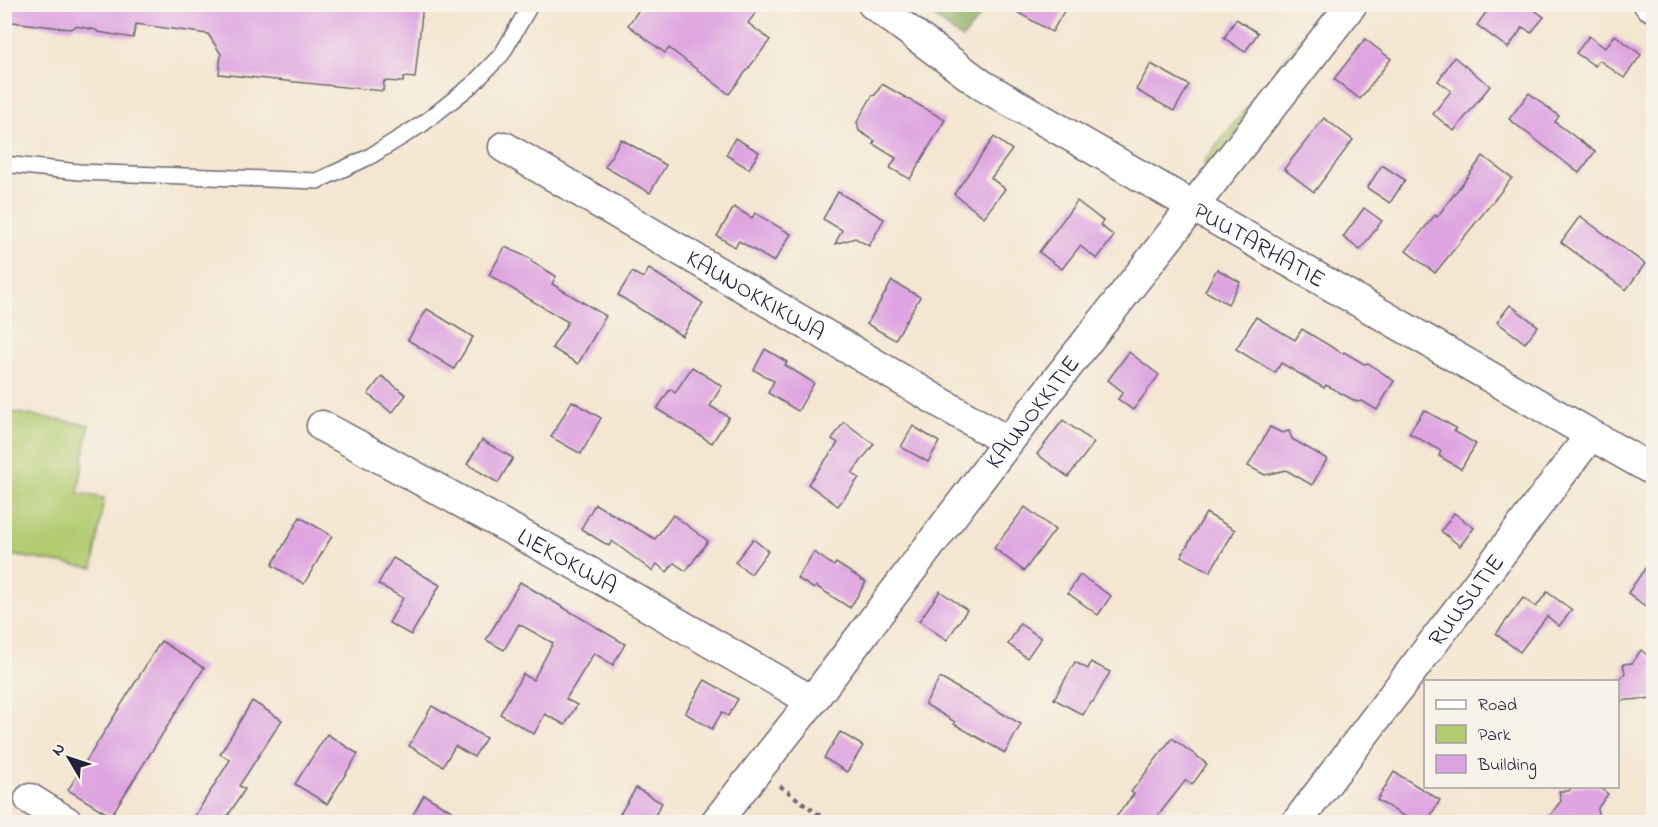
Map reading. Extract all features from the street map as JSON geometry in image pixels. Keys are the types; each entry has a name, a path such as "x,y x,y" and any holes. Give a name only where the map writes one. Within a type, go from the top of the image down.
{"street":[{"name":"PUUTARHATIE","path":"873,4 982,85 1653,471"},
{"name":"KAUNOKKITIE","path":"716,822 812,701 1008,442 1352,4"},
{"path":"1649,4 1653,7"},
{"name":"KAUNOKKIKUJA","path":"504,147 1008,442"},
{"name":"LIEKOKUJA","path":"322,426 575,564 812,701"},
{"name":"RUUSUTIE","path":"1297,822 1590,436"},
{"path":"30,799 67,822"}],"lane":[{"path":"4,164 79,172 317,181 369,157 415,129 473,84 502,54 531,4"}],"path":[{"path":"773,781 829,822"}],"green space":[{"path":"920,5 989,5 962,39"},
{"path":"1327,5 1336,5 1209,167 1203,163"},
{"path":"5,411 89,425 78,493 104,498 93,568 5,554"}],"building":[{"path":"4,4 423,4 415,78 404,77 403,82 384,81 383,91 219,74 221,54 208,34 136,24 133,38 76,26 70,29 4,21"},
{"path":"643,4 762,4 748,23 770,40 729,94 669,48 665,53 628,25"},
{"path":"1003,4 1068,4 1052,32"},
{"path":"1492,4 1540,4 1536,11 1544,17 1531,33 1523,27 1508,48 1477,25"},
{"path":"1236,19 1258,33 1245,52 1224,38"},
{"path":"1615,35 1641,55 1624,78 1599,60 1595,66 1576,53 1589,36 1605,48"},
{"path":"1365,39 1391,59 1360,99 1334,79"},
{"path":"1454,57 1490,86 1454,131 1433,114 1451,91 1438,81"},
{"path":"1151,64 1189,85 1174,111 1136,90"},
{"path":"882,84 945,120 910,179 890,168 896,158 873,144 875,141 859,131 857,122"},
{"path":"1529,93 1559,116 1555,122 1595,152 1579,173 1509,119"},
{"path":"1324,118 1353,140 1314,192 1284,169"},
{"path":"994,137 1012,150 991,178 1005,189 984,217 954,194"},
{"path":"735,138 759,152 749,169 726,155"},
{"path":"621,139 666,165 650,193 605,167"},
{"path":"1483,156 1512,178 1435,273 1406,251 1435,215 1437,217"},
{"path":"1382,165 1405,180 1390,203 1367,188"},
{"path":"838,192 884,219 869,246 855,238 835,244 842,230 823,219"},
{"path":"1077,201 1103,221 1100,225 1114,236 1097,259 1080,246 1062,269 1039,252"},
{"path":"734,207 752,218 755,213 791,234 774,262 739,241 735,247 717,236"},
{"path":"1364,208 1382,221 1360,250 1343,237"},
{"path":"1580,216 1645,264 1626,290 1561,242"},
{"path":"505,247 531,259 532,262 556,276 552,284 606,316 578,364 552,348 568,322 489,275"},
{"path":"649,269 703,303 682,336 618,295 632,272 643,278"},
{"path":"1217,269 1240,282 1228,304 1205,291"},
{"path":"892,281 920,297 895,340 867,324"},
{"path":"1510,305 1538,326 1525,343 1497,322"},
{"path":"427,309 473,337 454,369 408,340"},
{"path":"1256,317 1295,340 1302,329 1343,354 1344,352 1364,364 1368,363 1394,381 1377,410 1326,385 1324,388 1281,363 1275,373 1236,349"},
{"path":"765,349 787,362 785,365 814,383 798,411 768,393 774,381 754,370"},
{"path":"1129,352 1159,375 1133,410 1118,399 1123,392 1108,380"},
{"path":"692,367 722,386 710,406 729,417 712,443 657,409 670,389 675,393"},
{"path":"382,376 406,395 392,413 368,394"},
{"path":"572,401 601,418 581,454 551,437"},
{"path":"1424,410 1456,428 1454,431 1476,444 1461,469 1439,456 1441,451 1409,433"},
{"path":"1063,420 1094,443 1068,477 1037,454"},
{"path":"844,422 874,444 852,473 859,478 838,506 808,484 838,443 832,439"},
{"path":"913,426 939,442 928,462 901,447"},
{"path":"1270,427 1282,433 1289,431 1292,439 1327,459 1312,485 1286,470 1265,475 1248,466"},
{"path":"482,440 513,458 498,483 467,464"},
{"path":"595,504 655,539 673,515 708,541 686,571 674,563 667,572 657,564 652,571 612,541 609,546 581,529"},
{"path":"1025,507 1055,530 1024,571 994,548"},
{"path":"1206,513 1235,530 1210,572 1181,556"},
{"path":"1454,513 1474,528 1460,546 1441,531"},
{"path":"300,517 332,536 304,584 272,565"},
{"path":"753,539 768,551 751,574 735,562"},
{"path":"814,552 834,566 836,563 866,582 850,608 816,586 814,589 797,578"},
{"path":"1653,557 1653,612 1628,593"},
{"path":"393,558 440,585 411,635 389,623 403,598 378,584"},
{"path":"1080,575 1111,596 1098,615 1068,593"},
{"path":"520,582 625,644 613,665 594,653 566,699 577,705 565,725 545,714 534,734 500,714 523,674 533,680 553,643 519,624 504,650 486,640"},
{"path":"940,591 967,610 947,640 919,621"},
{"path":"1547,592 1572,610 1559,626 1547,616 1520,652 1496,634 1523,598 1536,607"},
{"path":"1020,624 1041,638 1027,658 1008,644"},
{"path":"161,641 204,668 111,816 68,790"},
{"path":"1641,650 1653,660 1653,698 1619,701 1619,680 1625,673 1623,664 1632,663"},
{"path":"1075,662 1088,669 1091,662 1110,672 1083,715 1054,699"},
{"path":"940,678 1021,724 1005,753 954,724 955,722 925,704"},
{"path":"705,680 738,699 728,716 722,712 712,729 685,713"},
{"path":"252,701 282,720 239,786 245,789 224,822 191,822 230,760 220,754"},
{"path":"432,706 486,738 474,757 455,746 443,766 409,746"},
{"path":"840,732 863,746 847,772 824,758"},
{"path":"327,734 358,754 327,804 295,784"},
{"path":"1172,738 1207,764 1192,785 1186,780 1153,822 1112,822 1134,794 1131,792"},
{"path":"1394,772 1440,800 1427,822 1414,822 1377,800"},
{"path":"636,788 662,803 651,822 615,822"},
{"path":"1571,788 1600,788 1608,794 1592,821 1545,822 1561,801 1559,791 1569,791"},
{"path":"424,795 471,822 409,822"}]}
